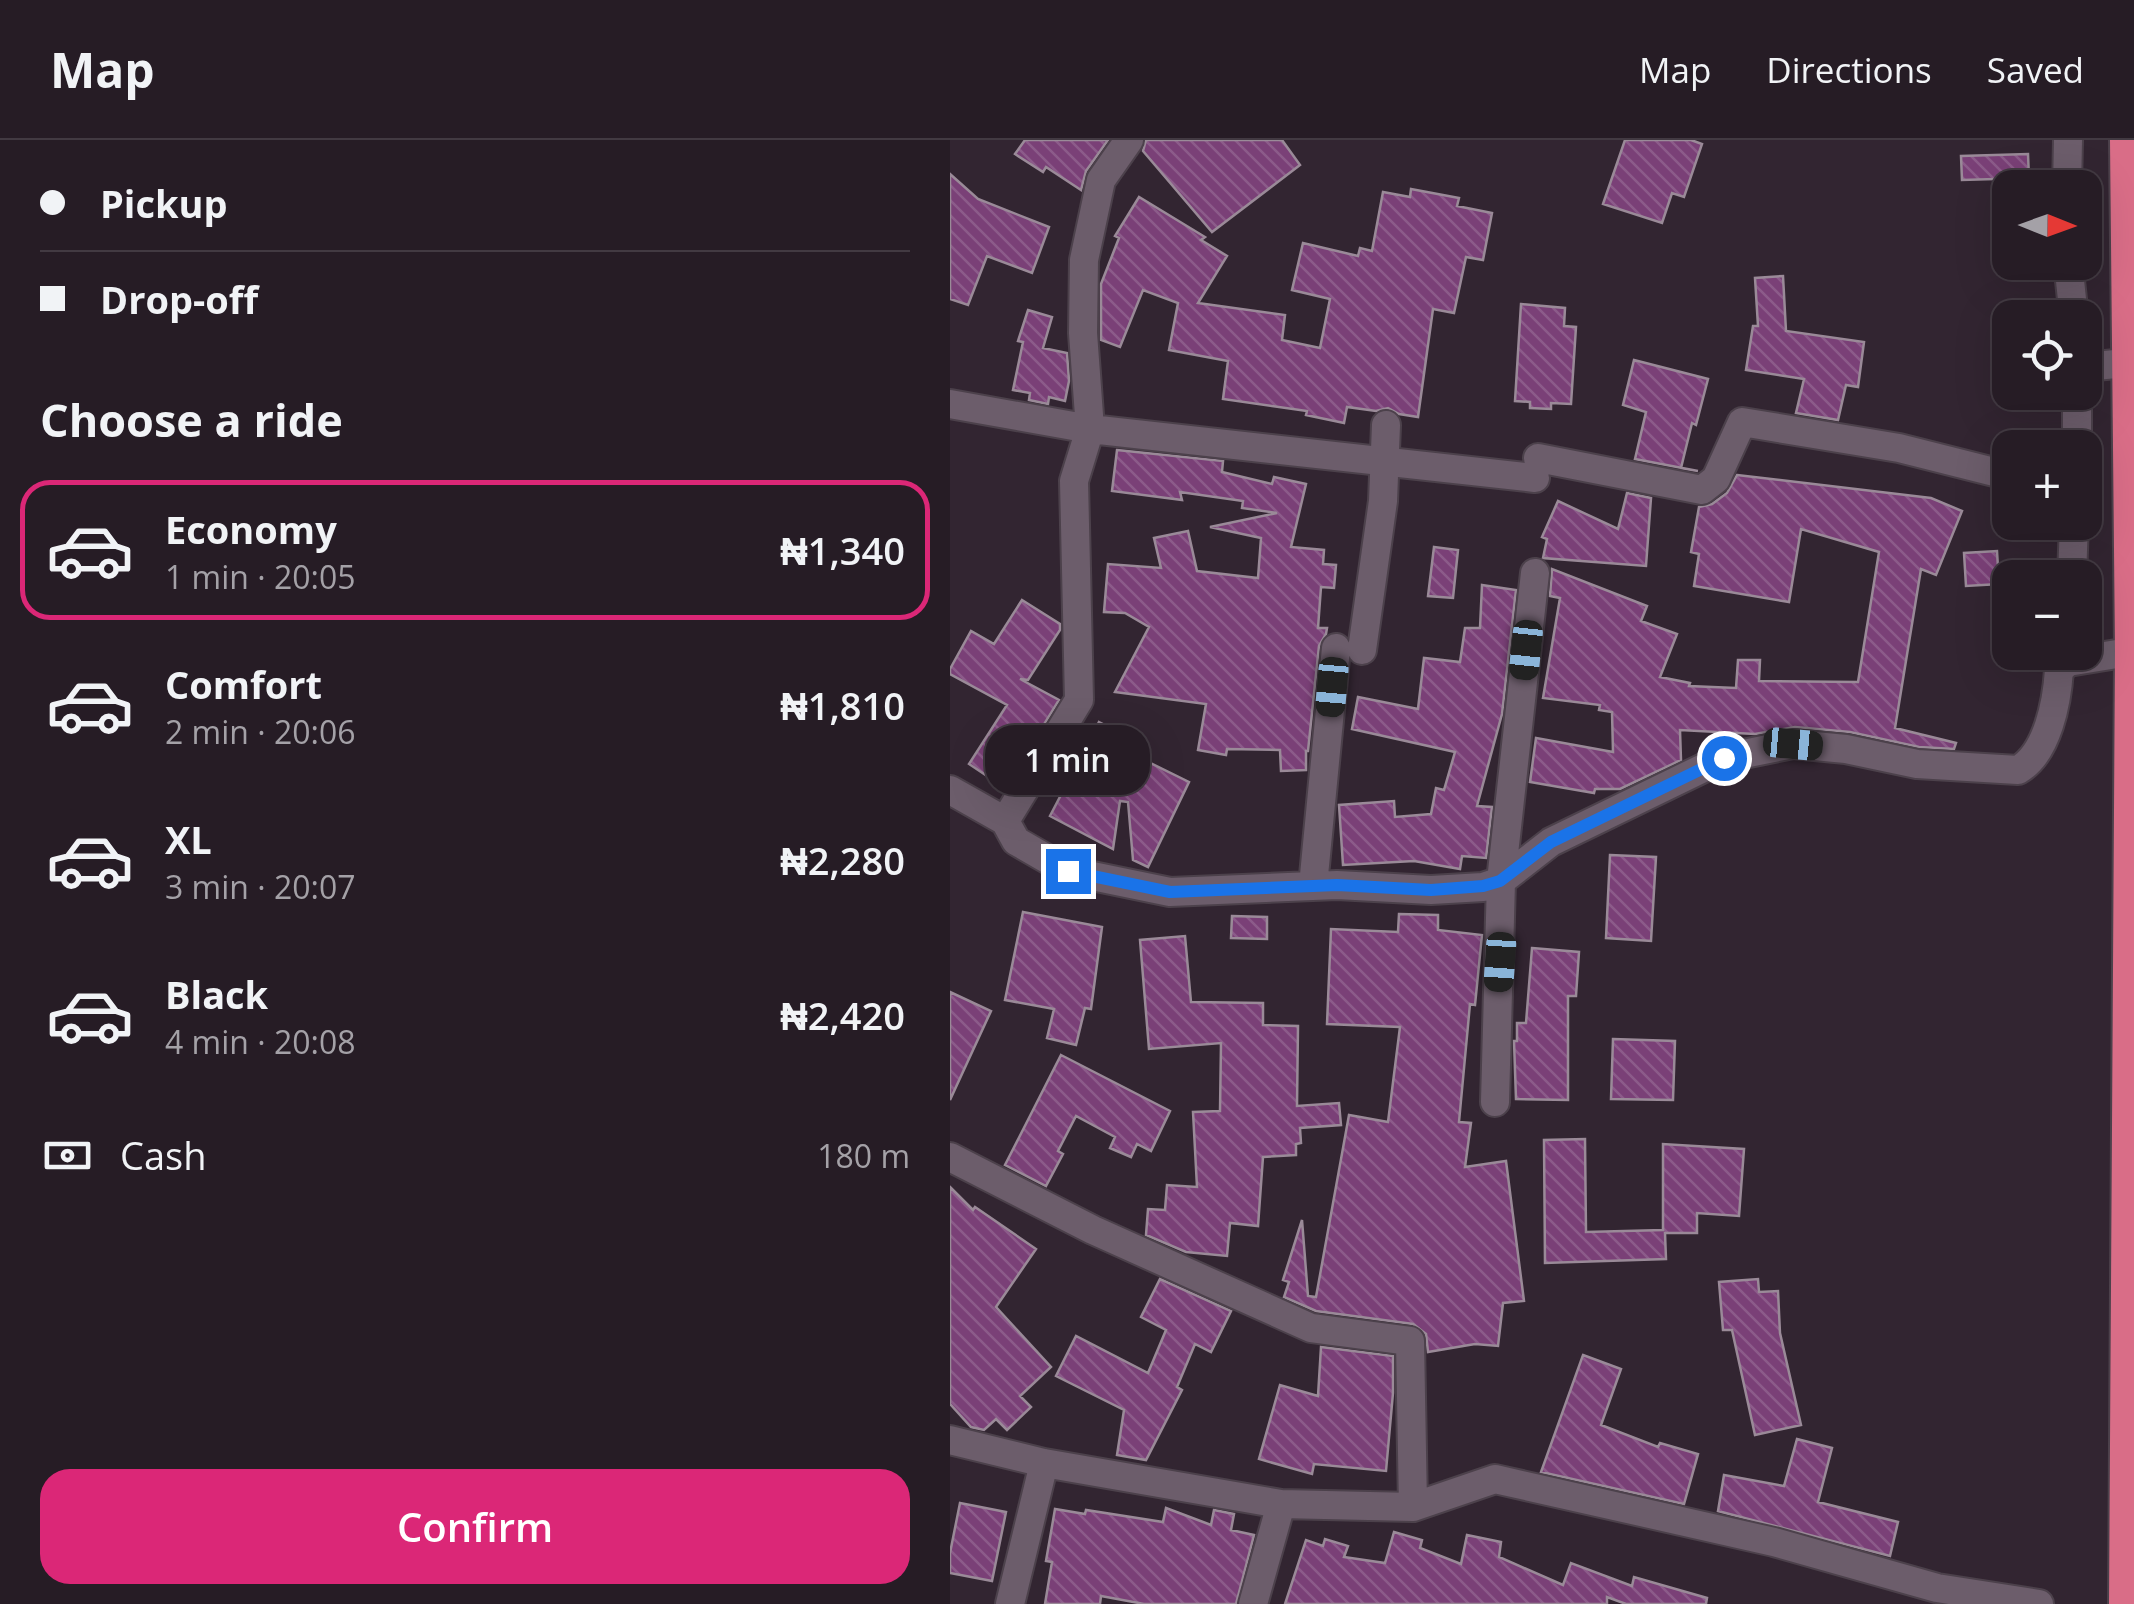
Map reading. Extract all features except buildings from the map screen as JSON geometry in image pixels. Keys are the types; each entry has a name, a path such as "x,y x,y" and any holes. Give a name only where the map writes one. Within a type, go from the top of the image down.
{"highway":[{"path":"2123,1604 2131,514 2124,140"}],"street":[{"path":"1004,820 1079,700 1074,481 1090,429 1083,332 1084,260 1101,180 1130,140"},
{"path":"2067,170 2068,140"},
{"path":"2102,365 2126,363"},
{"path":"950,404 1090,429 1386,462 1536,468 1702,490 1716,479 1742,422 1899,448 1992,471"},
{"path":"1313,886 1349,649 1386,462 1386,425"},
{"path":"1496,1102 1500,881 1534,573"},
{"path":"2102,654 2128,652"},
{"path":"950,790 1004,820 1016,841 1068,871 1170,892 1313,886 1431,890 1483,886 1500,881 1551,842 1724,758 1793,744 1846,749 1917,764 2018,770 2030,763 2038,751 2057,696 2060,670"},
{"path":"950,1157 1093,1230 1311,1328 1410,1341 1413,1507"},
{"path":"950,1440 1044,1463 1281,1504 1413,1507 1495,1479 1774,1542 1937,1588 2039,1604"},
{"path":"1010,1604 1044,1463"},
{"path":"1253,1604 1281,1504"}],"route":[{"path":"1068,871 1170,892 1337,885 1431,890 1483,886 1500,881 1551,842 1724,758"}]}
